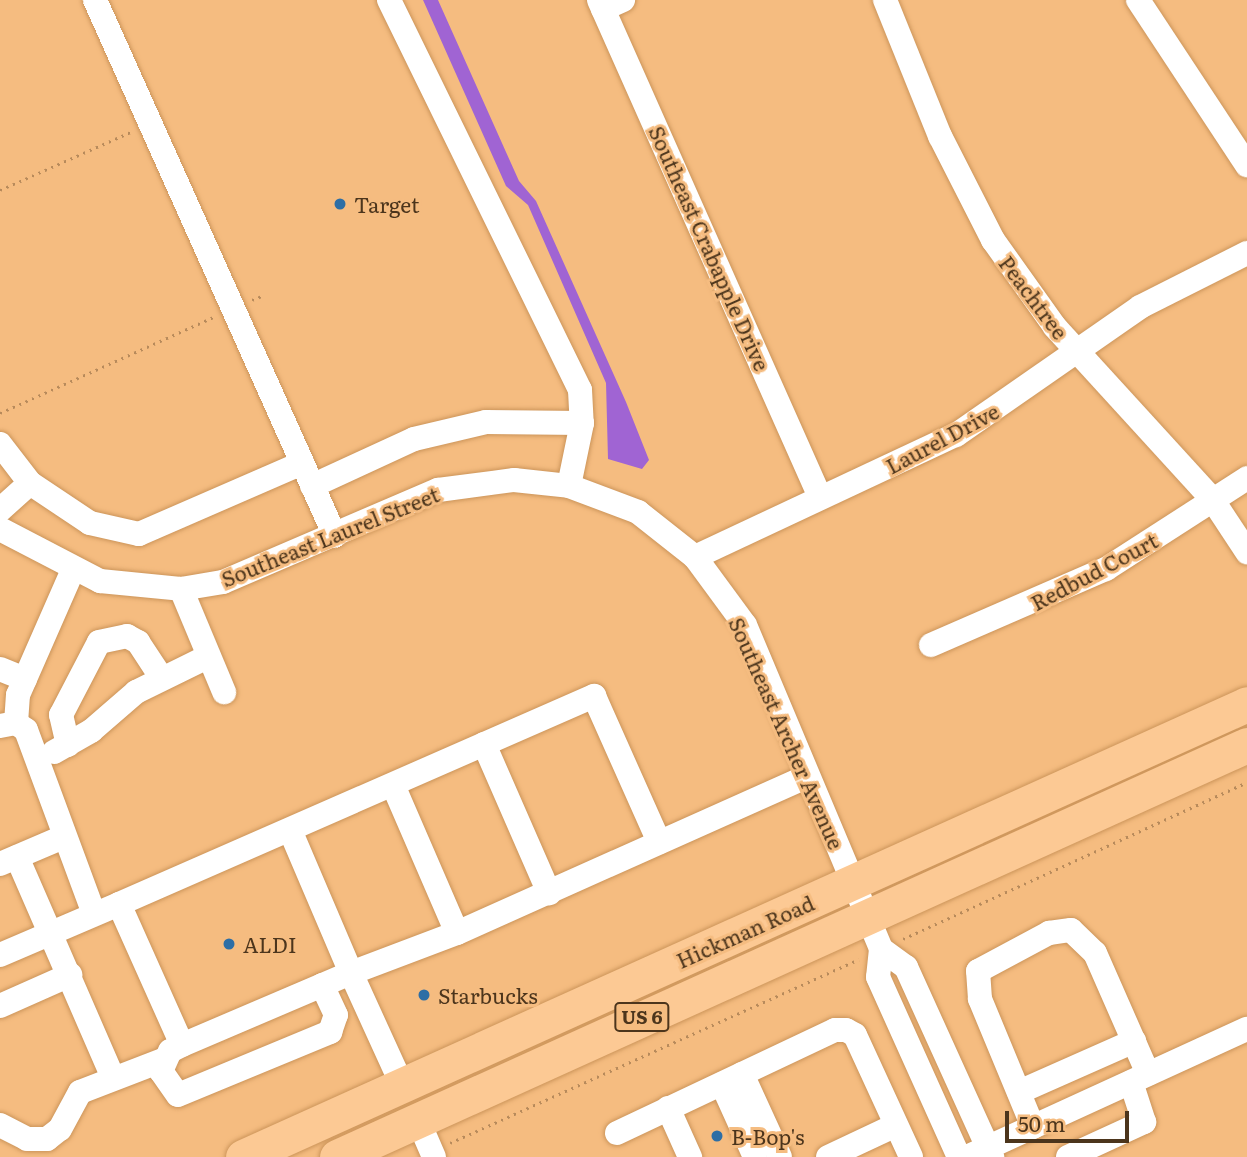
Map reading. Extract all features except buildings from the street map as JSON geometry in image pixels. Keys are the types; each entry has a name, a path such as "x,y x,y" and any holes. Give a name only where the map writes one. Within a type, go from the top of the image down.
{"highway":[{"name":"Hickman Road","path":"243,1157 1247,704"},
{"name":"Hickman Road","path":"337,1157 1247,745"}],"street":[{"path":"95,0 335,536"},
{"path":"389,0 580,390 582,424 569,486"},
{"name":"Peachtree","path":"885,0 965,191 1023,285 1076,351 1212,499 1247,552"},
{"path":"1138,0 1247,165"},
{"name":"Southeast Crabapple Drive","path":"608,3 820,497"},
{"name":"Laurel Drive","path":"695,557 956,435 1140,307 1247,253"},
{"path":"312,486 414,439 486,422 582,424"},
{"path":"0,444 30,483 90,523 139,534 302,463"},
{"name":"Redbud Court","path":"931,645 1106,569 1247,478"},
{"name":"Southeast Laurel Street","path":"0,529 72,572 100,581 181,589 223,582 438,490 514,480 569,486 638,512 695,557"},
{"path":"0,510 30,483"},
{"name":"Southeast Archer Avenue","path":"695,557 745,625 805,778 881,949"},
{"path":"72,572 8,725 39,758 62,813 61,838 94,914"},
{"path":"181,589 207,657 224,692"},
{"path":"68,745 61,715 99,642 127,636 138,642 161,677"},
{"path":"39,758 68,745 161,677 207,657"},
{"path":"1,666 25,679"},
{"path":"0,955 594,696 659,842"},
{"path":"484,744 549,893"},
{"path":"0,1125 27,1139 47,1139 61,1129 80,1092 112,1076 351,973 457,933 805,778"},
{"path":"393,785 457,933"},
{"path":"290,830 403,1087"},
{"path":"61,838 8,860 52,933 112,1076"},
{"path":"119,904 172,1052 170,1090 188,1094 320,1036 336,1025 323,985"},
{"path":"1034,1127 980,999 978,971 1049,933 1071,930 1084,938 1134,1041 1144,1122 1068,1157"},
{"path":"958,1157 878,977 881,949 906,967 982,1154 1034,1127 1247,1029"},
{"path":"0,1006 70,975"},
{"path":"617,1133 835,1030 846,1030 855,1035 911,1157"},
{"path":"1019,1092 1134,1041"},
{"path":"732,1079 755,1157"},
{"path":"732,1079 780,1157"},
{"path":"668,1108 690,1157"},
{"path":"418,1120 433,1154"},
{"path":"828,1157 896,1125"}],"path":[{"path":"0,190 149,124"},
{"path":"0,413 262,296"},
{"path":"433,1154 1247,782"}],"shaded area":[{"path":"423,0 438,0 519,181 536,201 626,402 649,460 642,469 608,459 606,383 528,205 506,186"}],"place":[{"name":"Target","path":"340,204"},
{"name":"ALDI","path":"229,944"},
{"name":"Starbucks","path":"424,995"},
{"name":"B-Bop's","path":"717,1136"}]}
